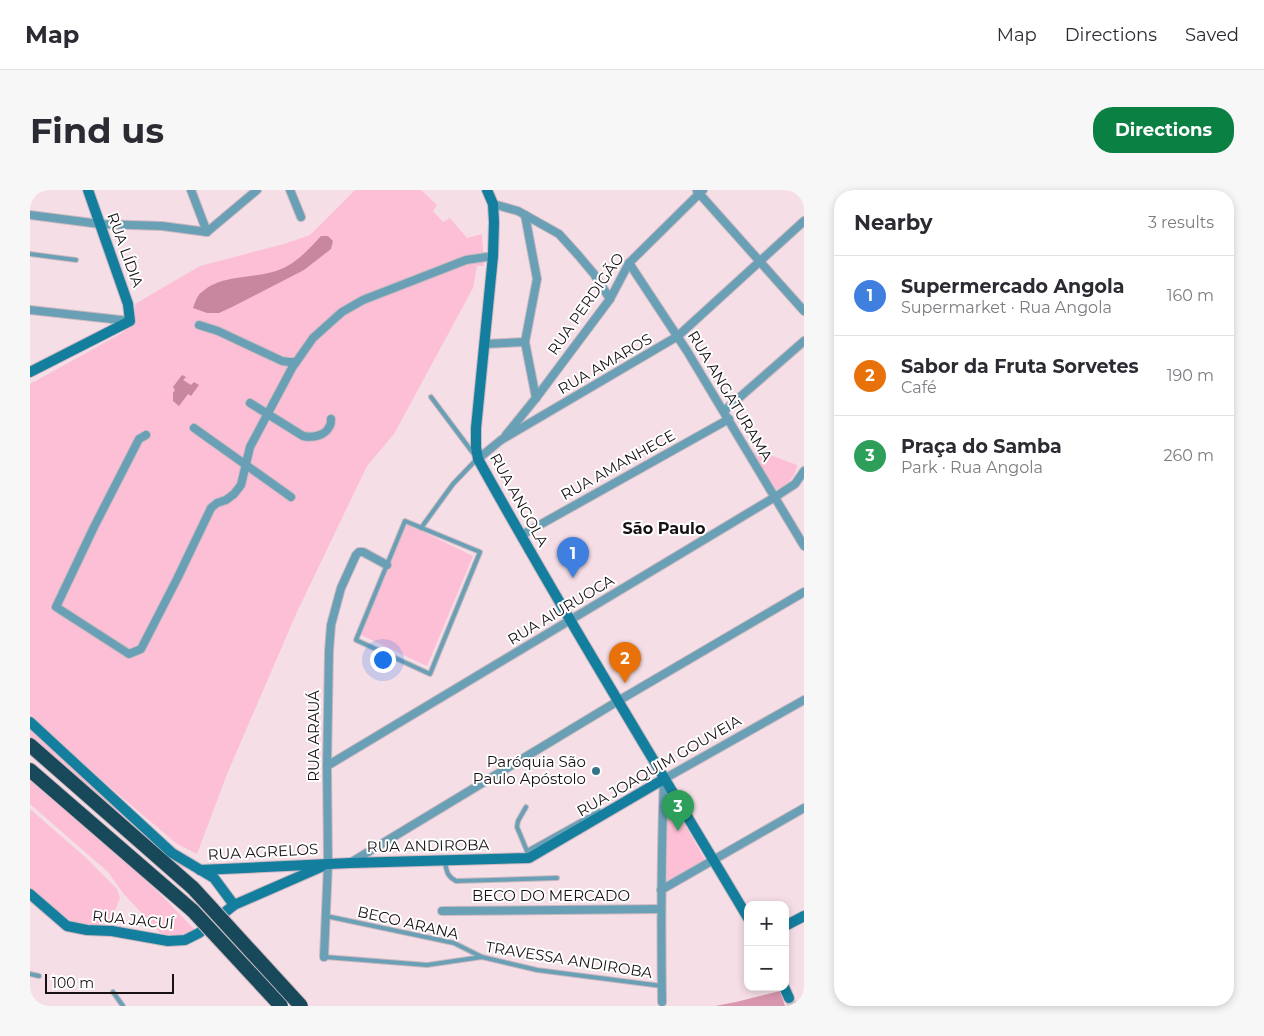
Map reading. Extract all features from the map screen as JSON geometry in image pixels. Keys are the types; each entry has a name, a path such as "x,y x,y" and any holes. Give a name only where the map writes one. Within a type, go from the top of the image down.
{"highway":[{"path":"30,745 193,888 301,1006"},
{"path":"30,770 193,910 281,1006"}],"street":[{"name":"RUA LÍDIA","path":"88,190 128,304 130,322"},
{"path":"192,190 207,232"},
{"path":"30,215 100,224 162,226 207,232 257,190"},
{"path":"290,190 301,217"},
{"name":"RUA ANGOLA","path":"487,190 493,204 493,256 476,428 478,459 570,621 744,911"},
{"path":"699,191 804,311"},
{"name":"RUA PERDIGÃO","path":"501,440 536,398 610,299 629,263 699,191"},
{"path":"493,204 518,211 559,234 594,274 610,299"},
{"path":"526,215 537,279 525,342 536,398"},
{"name":"RUA AMAROS","path":"478,459 501,440 678,336 804,221"},
{"path":"146,435 139,439 56,607 129,654 141,649 211,508 234,494 241,485 250,447 296,362 313,338 342,312 363,300 466,260 493,256"},
{"name":"RUA ANGATURAMA","path":"629,263 678,336 804,546"},
{"path":"30,310 130,322"},
{"path":"30,372 130,322"},
{"path":"199,324 282,360 296,362"},
{"path":"724,411 804,341"},
{"path":"485,344 525,342"},
{"path":"250,403 309,438 320,435 329,428 331,419"},
{"name":"RUA AMANHECE","path":"521,536 728,419"},
{"path":"194,428 291,497"},
{"name":"RUA AIURUOCA","path":"327,766 775,497 795,484 804,470"},
{"name":"RUA ARAUÁ","path":"324,956 328,864 327,766 331,625 340,588 356,555 359,552 363,552 387,564"},
{"path":"350,863 618,701 804,592"},
{"name":"RUA JOAQUIM GOUVEIA","path":"528,855 804,700"},
{"path":"30,722 172,853 214,878 234,905"},
{"path":"662,1002 660,909 664,779"},
{"path":"661,890 804,808"},
{"name":"RUA ANDIROBA","path":"328,864 528,855"},
{"name":"RUA AGRELOS","path":"200,870 328,864"},
{"name":"RUA JACUÍ","path":"30,894 67,926 87,930 112,931 168,941 185,940 199,933 234,905 328,864"},
{"name":"BECO DO MERCADO","path":"442,911 660,909"},
{"path":"789,924 804,916"},
{"path":"786,991 789,998"}],"lane":[{"path":"30,254 76,260"},
{"path":"431,396 478,459"},
{"name":"RUA AMAROS","path":"421,528 453,484 478,459"},
{"path":"404,522 480,552 430,674 356,640 387,564 404,522"},
{"path":"526,808 518,821 517,827 528,855 613,804"},
{"path":"444,860 446,872 456,882 557,878"},
{"name":"BECO ARANA","path":"326,916 454,943 482,957"},
{"name":"TRAVESSA ANDIROBA","path":"324,956 427,965 482,957 537,970 662,986"},
{"path":"30,974 39,976"},
{"path":"113,992 123,1006"}],"shaded area":[{"path":"355,190 421,190 437,205 433,211 443,222 450,218 467,238 482,234 484,266 477,266 473,288 394,434 367,466 296,614 227,774 197,854 177,844 104,782 30,715 30,384 122,333 135,322 135,304 200,266 284,244 310,235"},
{"path":"321,236 328,236 333,241 331,249 304,270 219,313 207,313 193,308 200,293 210,286 219,282 283,268 301,256"},
{"path":"182,375 186,377 183,380 191,385 194,382 199,385 191,396 188,394 179,406 173,401 175,390 173,387"},
{"path":"757,450 797,465 790,481 775,490 753,453"},
{"path":"405,523 473,556 427,666 361,635"},
{"path":"30,730 166,854 196,872 166,861 30,741"},
{"path":"30,777 108,843 194,929 186,935 162,935 123,893 108,872 30,804"},
{"path":"671,800 705,860 667,884 667,801"},
{"path":"30,809 85,857 117,889 120,898 111,921 96,926 86,926 77,923 60,914 30,888"},
{"path":"780,991 785,1006 715,1006"}],"tunnel":[{"path":"789,998 792,1006"}],"place":[{"name":"Supermercado Angola","path":"573,578"},
{"name":"Sabor da Fruta Sorvetes","path":"625,683"},
{"name":"Paróquia São Paulo Apóstolo","path":"596,771"},
{"name":"Praça do Samba","path":"678,831"}],"district":[{"name":"São Paulo","path":"664,528"}]}
